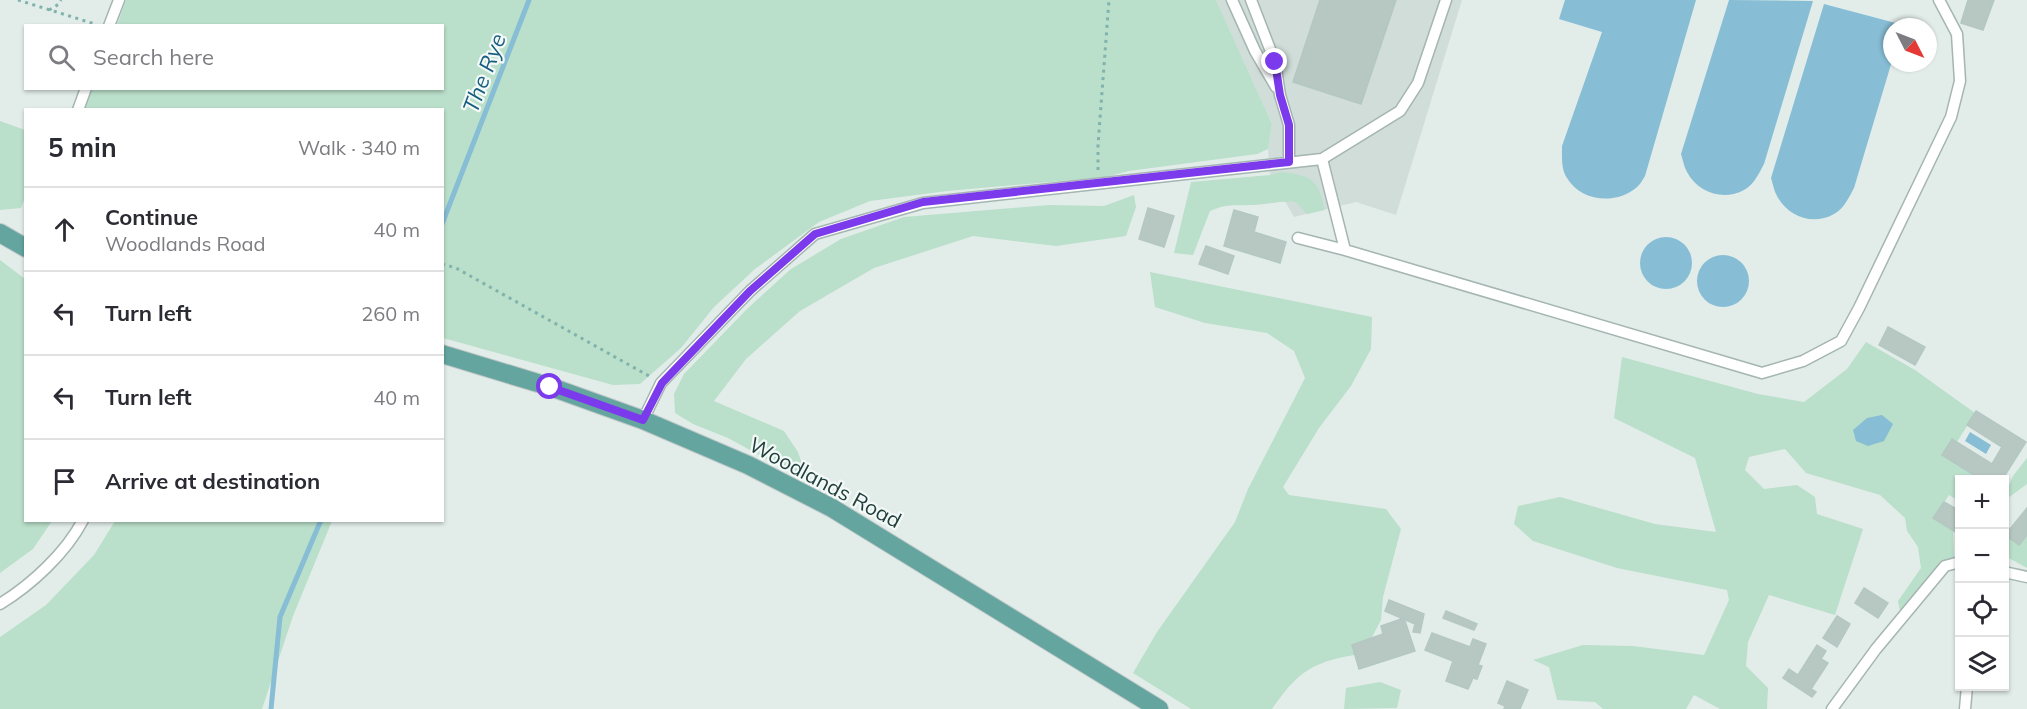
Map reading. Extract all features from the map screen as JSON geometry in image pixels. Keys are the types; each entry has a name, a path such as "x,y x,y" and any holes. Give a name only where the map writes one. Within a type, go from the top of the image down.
{"main road":[{"path":"0,233 24,242"},
{"name":"Woodlands Road","path":"444,355 550,387 643,420 748,465 832,508 1159,709"}],"lane":[{"path":"110,24 119,0"},
{"path":"1232,0 1280,95"},
{"path":"1251,0 1275,62 1280,95 1289,125 1289,162"},
{"path":"643,420 662,383 750,291 815,234 923,202 1322,159 1400,111 1418,83 1446,0"},
{"path":"1298,238 1762,373 1803,362 1841,341 1860,308 1951,117 1960,81 1957,34 1939,0"},
{"path":"79,108 85,90"},
{"path":"1322,159 1345,250"},
{"path":"0,604 18,593 53,561 82,522"},
{"path":"1832,709 1876,650 1945,566 1955,563"},
{"path":"2009,573 2027,577"},
{"path":"1965,709 1967,691"}],"path":[{"path":"18,0 94,24"},
{"path":"49,10 61,0"},
{"path":"1098,183 1098,145 1109,0"},
{"path":"444,265 456,268 662,383"}],"shaded area":[{"path":"1216,0 1462,0 1396,215 1356,202 1294,217 1270,175 1268,149 1272,124"}],"green space":[{"path":"126,0 1216,0 1272,124 1268,149 1257,154 1129,171 1105,177 947,191 870,201 819,222 755,269 714,307 681,348 640,384 613,385 444,338 444,108 84,108 92,90 444,90 444,24 117,24"},
{"path":"0,121 24,130 24,200 21,208 0,210"},
{"path":"1282,172 1301,175 1312,181 1320,192 1325,210 1307,214 1296,202 1221,207 1210,211 1193,255 1174,253 1191,182"},
{"path":"1134,195 1136,207 1126,236 1056,246 973,236 874,268 800,311 746,359 714,401 784,431 798,452 804,470 792,473 728,438 693,424 675,413 674,394 684,374 748,308 791,269 841,239 904,217 1049,205 1104,206"},
{"path":"0,260 24,278 24,522 51,522 33,549 0,573"},
{"path":"1150,272 1372,317 1371,349 1351,386 1319,428 1283,487 1289,495 1386,509 1401,529 1383,597 1381,620 1371,639 1352,645 1355,655 1327,661 1306,671 1289,686 1272,709 1191,709 1133,673 1157,632 1235,522 1248,489 1305,378 1294,351 1267,333 1205,323 1155,307"},
{"path":"1866,342 1915,370 1975,413 1957,442 1952,439 1942,454 1974,475 1955,475 1955,499 1949,495 1934,518 1953,530 1954,558 1939,568 1906,608 1900,611 1898,601 1921,568 1918,547 1907,531 1905,518 1880,495 1806,473 1785,449 1749,457 1745,470 1764,489 1797,485 1815,497 1817,514 1863,529 1835,615 1769,595 1748,642 1746,666 1768,688 1767,709 1720,709 1694,695 1686,709 1603,709 1595,702 1557,700 1549,667 1533,660 1583,645 1633,646 1704,655 1729,600 1727,590 1617,568 1533,541 1514,524 1518,506 1560,497 1655,524 1716,532 1695,458 1614,418 1622,357 1758,394 1804,402 1847,369"},
{"path":"2027,458 2027,484 2009,497 2009,486 2013,476"},
{"path":"2027,508 2027,568 2009,558 2009,530"},
{"path":"114,522 332,522 293,616 262,709 0,709 0,637 46,605 94,555"},
{"path":"1380,682 1401,690 1397,708 1344,709 1346,688"}],"water":[{"path":"1565,0 1696,0 1645,176 1637,187 1620,197 1600,198 1581,192 1573,186 1564,171 1562,146 1602,32 1559,19"},
{"path":"1729,0 1813,1 1764,164 1748,188 1728,195 1720,195 1705,190 1692,179 1686,170 1681,154"},
{"path":"1824,4 1883,20 1883,72 1889,72 1854,188 1846,202 1838,212 1826,218 1802,217 1794,214 1782,203 1776,194 1771,178"},
{"path":"1661,237 1671,237 1680,241 1688,249 1692,263 1688,277 1680,285 1671,289 1661,289 1652,285 1644,277 1640,268 1640,258 1644,249 1652,241"},
{"path":"1718,255 1728,255 1742,262 1749,281 1742,300 1728,307 1718,307 1708,303 1701,296 1697,286 1697,276 1701,266 1708,259"},
{"path":"1882,415 1893,424 1884,441 1868,446 1856,441 1853,430 1867,418"},
{"path":"1970,432 1991,445 1986,454 1965,441"}],"building":[{"path":"1320,0 1396,0 1361,104 1293,82"},
{"path":"1968,0 1994,0 1983,30 1961,23"},
{"path":"1148,208 1174,216 1164,247 1139,239"},
{"path":"1234,210 1258,217 1254,232 1286,242 1280,263 1224,246"},
{"path":"1206,246 1234,256 1228,274 1199,264"},
{"path":"1888,327 1925,347 1915,365 1879,345"},
{"path":"1976,411 2026,442 2005,475 1974,475 1942,455 1952,439 1992,464 2002,447 1967,425"},
{"path":"1944,502 1955,508 1955,532 1933,518"},
{"path":"2027,508 2027,535 2019,545 2009,538 2009,530"},
{"path":"1864,588 1888,603 1878,618 1855,603"},
{"path":"1389,600 1424,614 1420,633 1413,632 1415,624 1385,611"},
{"path":"1446,611 1477,624 1474,630 1443,618"},
{"path":"1837,616 1850,624 1837,647 1823,638"},
{"path":"1404,618 1415,651 1359,669 1352,645 1383,634 1381,626"},
{"path":"1432,633 1470,647 1473,639 1486,644 1478,665 1482,666 1477,679 1473,678 1468,689 1446,681 1453,661 1425,650"},
{"path":"1817,645 1826,651 1821,659 1828,663 1811,689 1816,692 1812,697 1783,678 1789,669 1798,675"},
{"path":"1507,681 1528,690 1520,709 1504,709 1505,706 1498,703"}],"waterway":[{"name":"The Rye","path":"444,219 529,0"},
{"name":"The Rye","path":"271,709 280,617 320,522"}],"route":[{"path":"550,387 643,420 662,383 750,291 815,234 923,202 1289,162 1289,125 1280,95 1275,62"}]}
